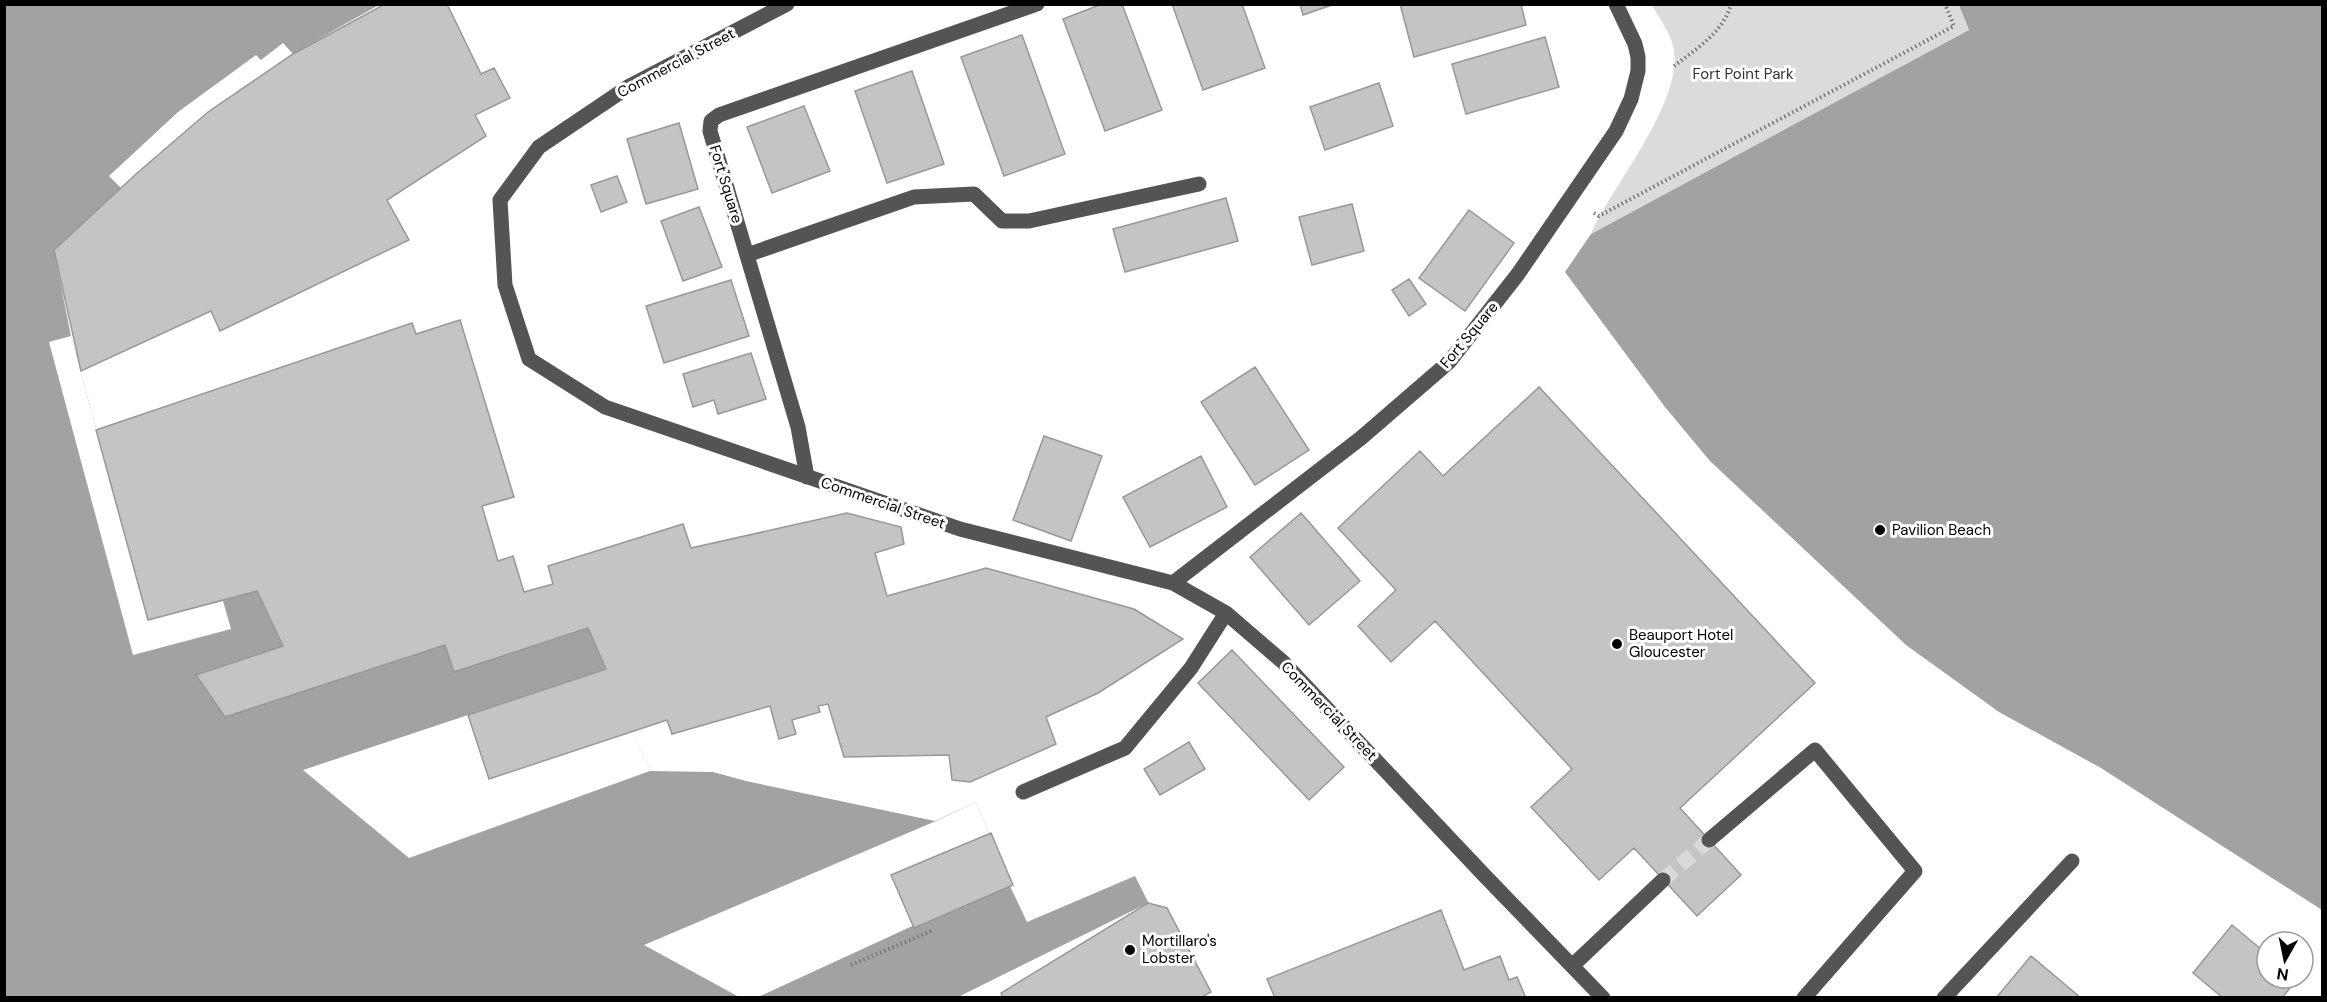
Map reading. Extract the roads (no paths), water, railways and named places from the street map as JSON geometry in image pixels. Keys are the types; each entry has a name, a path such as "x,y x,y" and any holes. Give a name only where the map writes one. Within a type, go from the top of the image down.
{"street":[{"name":"Commercial Street","path":"788,4 628,87 539,147 500,200 505,285 529,359 605,407 960,529 1173,583 1226,614 1283,662 1603,998"},
{"name":"Fort Square","path":"807,477 798,427 710,131 711,122 714,118 1037,4"},
{"name":"Fort Square","path":"1173,583 1361,438 1449,362 1518,274 1616,131 1626,112 1639,64 1637,51 1616,4"},
{"path":"747,255 914,197 974,194 1002,221 1029,221 1198,184"},
{"path":"1023,792 1125,748 1191,668 1226,614"},
{"path":"1710,840 1815,750 1915,871 1804,998"},
{"path":"1944,998 2072,861"},
{"path":"1572,966 1663,880"}],"tunnel":[{"path":"1663,880 1709,840"}],"place":[{"name":"Pavilion Beach","path":"1880,530"},
{"name":"Beauport Hotel Gloucester","path":"1617,644"},
{"name":"Mortillaro's Lobster","path":"1130,950"}],"park label":[{"name":"Fort Point Park","path":"1743,74"}]}
